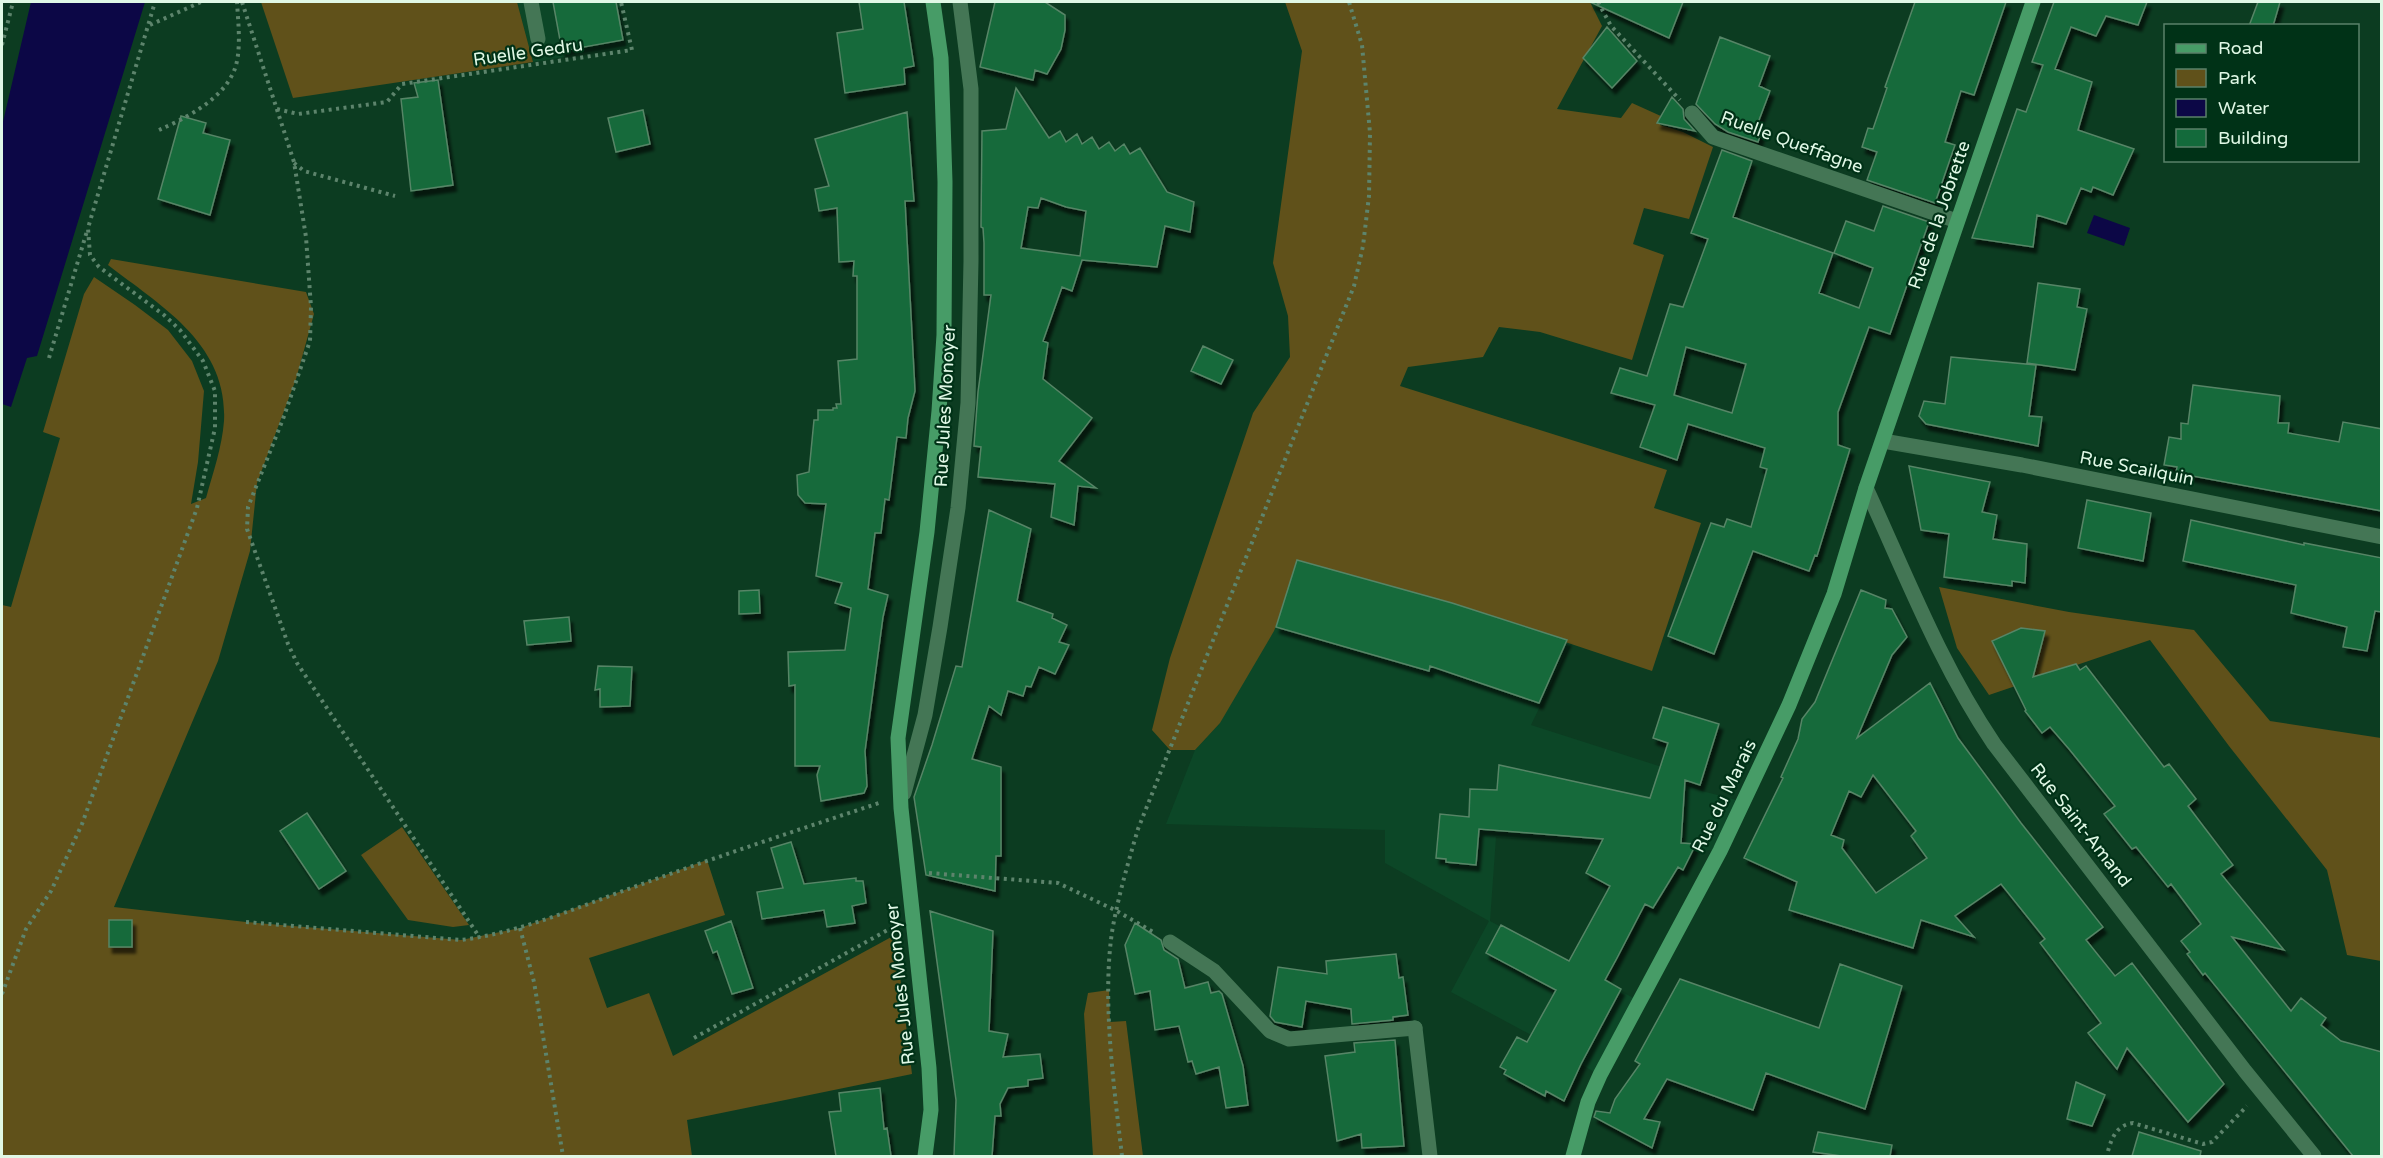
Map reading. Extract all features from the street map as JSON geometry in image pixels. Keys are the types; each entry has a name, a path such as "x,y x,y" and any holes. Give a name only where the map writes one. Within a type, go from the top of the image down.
{"street":[{"path":"531,2 538,39"},
{"name":"Rue Jules Monoyer","path":"925,1156 931,1110 930,1068 900,802 898,738 927,532 944,335 945,171 941,58 933,2"},
{"name":"Rue Jules Monoyer","path":"900,802 925,715 940,627 958,508 968,403 971,261 970,89 960,2"},
{"name":"Rue de la Jobrette","path":"1883,441 2034,2"},
{"name":"Ruelle Queffagne","path":"1692,113 1713,137 1957,222"},
{"name":"Rue du Marais","path":"1573,1156 1588,1102 1600,1075 1720,851 1789,705 1833,594 1883,441"},
{"name":"Rue Scailquin","path":"1883,441 2022,465 2382,537"},
{"name":"Rue Saint-Amand","path":"1866,488 1927,625 1976,717 2001,753 2314,1156"},
{"path":"1170,942 1215,971 1270,1031 1278,1036 1289,1039 1414,1028 1430,1156"}],"path":[{"path":"2,45 13,2"},
{"path":"49,358 155,2"},
{"path":"149,26 201,2"},
{"path":"159,130 203,106 220,92 234,70 239,39 237,2"},
{"path":"242,2 294,162 306,237 311,307 310,341 283,419 248,507 247,529 297,663 480,938"},
{"name":"Ruelle Gedru","path":"277,108 290,114 298,114 387,102 402,84 632,50 621,2"},
{"path":"1122,1156 1108,1002 1112,933 1124,875 1138,829 1354,286 1363,246 1369,196 1370,133 1362,45 1349,2"},
{"path":"1598,2 1611,26 1692,113"},
{"path":"294,162 304,171 395,196"},
{"path":"2,994 26,929 51,891 82,824 197,508 215,428 215,391 203,362 180,330 164,315 99,267 90,255 88,228"},
{"path":"246,922 461,940 480,938 520,927 707,860 900,802"},
{"path":"908,872 1058,883 1117,911 1170,942"},
{"path":"694,1038 912,916"},
{"path":"520,927 534,981 563,1156"},
{"path":"2108,1150 2112,1137 2118,1130 2125,1124 2133,1123 2203,1144 2212,1142 2262,1091"}],"shaded area":[{"path":"517,2 619,2 628,47 533,62"},
{"path":"1298,566 1457,606 1571,643 1531,725 1662,767 1660,776 1702,791 1744,802 1720,851 1496,837 1490,921 1639,1001 1600,1075 1451,992 1489,921 1385,863 1385,830 1166,824 1195,750 1220,723"}],"green space":[{"path":"261,2 517,2 533,62 293,98"},
{"path":"1285,2 1590,2 1602,26 1557,109 1621,118 1632,103 1663,117 1660,125 1683,132 1713,147 1689,219 1644,208 1633,244 1664,255 1632,360 1540,332 1499,327 1483,357 1408,367 1400,386 1667,470 1654,508 1701,523 1652,671 1457,606 1299,566 1274,631 1220,723 1195,750 1170,750 1152,730 1170,658 1253,413 1290,357 1288,316 1273,263 1302,51"},
{"path":"111,259 306,292 314,314 296,379 257,483 250,551 218,661 114,907 246,922 461,940 520,928 707,860 725,915 589,958 607,1008 649,993 673,1056 895,935 912,1074 687,1120 692,1156 2,1156 2,605 11,607 60,438 43,432 84,294 94,277 168,330 192,361 204,391 198,462 191,504 206,498 223,431 222,394 215,370 203,349 169,312 108,265"},
{"path":"1939,587 2069,612 2194,630 2270,721 2381,738 2381,961 2347,955 2327,870 2229,746 2150,640 1989,695 1957,648"},
{"path":"402,827 469,925 453,927 408,920 361,855"},
{"path":"1109,990 1110,1022 1126,1021 1143,1156 1093,1156 1084,1014 1088,993"}],"water":[{"path":"31,2 145,2 37,356 27,358 11,407 2,404 2,126"},
{"path":"2094,215 2130,228 2124,246 2087,233"}],"building":[{"path":"553,2 616,2 623,40 562,51"},
{"path":"859,2 904,2 914,66 904,68 905,84 845,93 837,33 863,29"},
{"path":"995,2 1045,2 1065,15 1061,49 1047,74 1035,70 1033,80 980,67"},
{"path":"1590,2 1683,2 1669,38"},
{"path":"1915,2 2006,2 1974,95 1961,91 1945,142 1955,145 1935,203 1867,180 1877,152 1862,147 1868,128 1873,129"},
{"path":"2054,2 2147,2 2138,25 2106,16 2096,36 2071,27 2055,69 2092,82 2078,130 2134,149 2113,195 2093,187 2091,192 2081,188 2066,224 2037,215 2033,247 1972,238 2017,109 2026,112 2043,65 2032,62"},
{"path":"2258,2 2280,2 2274,24 2250,24"},
{"path":"1607,27 1637,61 1612,88 1583,58"},
{"path":"1720,37 1770,56 1759,86 1770,91 1756,128 1762,130 1758,142 1728,132 1715,124 1696,104"},
{"path":"438,80 453,185 411,191 401,99 418,97 414,83"},
{"path":"1016,88 1049,138 1060,131 1066,142 1077,134 1082,144 1092,137 1099,149 1109,142 1115,151 1124,144 1130,154 1140,148 1167,192 1194,202 1190,232 1165,226 1157,267 1082,260 1072,291 1062,287 1043,341 1048,343 1043,379 1092,418 1059,461 1096,488 1078,486 1074,525 1051,517 1055,484 978,477 981,447 974,446 978,392 991,295 984,295 984,243 981,227 982,131 1006,129","holes":["1041,198 1086,211 1080,256 1021,248 1028,207 1038,208"]},
{"path":"1672,97 1683,109 1684,119 1695,131 1657,123"},
{"path":"643,110 650,144 616,152 608,118"},
{"path":"907,112 914,201 905,201 915,391 906,438 897,437 889,500 885,499 881,533 875,533 868,589 888,595 865,751 867,786 864,793 821,801 817,775 820,766 795,766 795,685 789,686 788,652 845,650 851,608 835,603 842,583 816,576 826,504 805,503 798,495 797,475 809,472 814,420 818,420 818,410 833,410 837,408 836,404 841,404 838,361 857,359 857,276 853,276 854,261 839,262 837,208 819,211 815,189 829,186 815,139"},
{"path":"181,116 206,123 203,133 230,140 210,215 158,199"},
{"path":"1722,150 1752,161 1733,217 1833,253 1819,293 1859,308 1873,268 1834,253 1846,221 1874,231 1883,206 1929,222 1890,334 1869,327 1838,412 1838,445 1850,449 1817,556 1815,555 1809,571 1753,551 1714,654 1668,636 1711,523 1724,527 1727,519 1751,527 1767,469 1760,467 1765,448 1688,424 1677,460 1640,447 1655,405 1611,393 1620,368 1647,376 1670,304 1683,307 1708,239 1691,233","holes":["1686,347 1746,364 1732,413 1674,395"]},
{"path":"2038,283 2080,289 2077,307 2087,309 2075,370 2027,363"},
{"path":"1203,346 1233,360 1221,384 1191,371"},
{"path":"1951,357 2036,365 2029,416 2042,417 2038,446 1926,424 1919,416 1924,401 1945,404"},
{"path":"2193,385 2280,396 2278,423 2289,423 2288,433 2339,442 2343,422 2382,429 2382,511 2176,473 2177,467 2164,465 2169,437 2181,439 2181,423 2188,424"},
{"path":"1909,466 1990,482 1982,512 1997,515 1993,539 2027,544 2025,583 2012,581 2012,586 1944,577 1949,534 1921,530"},
{"path":"2087,500 2151,513 2143,561 2078,548"},
{"path":"989,510 1031,529 1017,601 1053,614 1052,618 1067,625 1059,642 1069,645 1055,674 1039,667 1031,687 1026,686 1023,696 1008,691 1001,715 989,706 972,759 1001,767 1001,856 996,856 995,891 926,875 914,797 956,666 962,667"},
{"path":"2191,520 2304,545 2304,543 2382,558 2382,612 2375,611 2367,651 2343,647 2347,627 2291,613 2296,585 2183,561"},
{"path":"1297,560 1452,603 1567,640 1539,703 1430,666 1429,671 1276,627"},
{"path":"759,590 760,613 739,614 739,591"},
{"path":"1861,590 1886,600 1885,608 1892,609 1907,637 1892,655 1857,738 1930,683 1958,738 2103,927 2086,940 2115,976 2132,963 2224,1084 2188,1122 2127,1048 2117,1069 2088,1033 2101,1023 2040,943 2045,939 2001,884 1955,916 1974,937 1921,920 1913,948 1789,910 1797,882 1744,858 1783,778 1781,777 1798,739 1802,719 1815,702","holes":["1873,775 1916,831 1911,836 1927,858 1876,893 1842,848 1844,840 1831,835 1849,791 1861,797"]},
{"path":"569,617 571,641 527,645 524,621"},
{"path":"2021,628 2045,631 2033,677 2076,664 2080,670 2086,666 2164,767 2169,764 2196,799 2188,806 2233,865 2221,874 2284,950 2232,937 2291,1011 2301,998 2326,1018 2321,1025 2341,1041 2382,1052 2382,1156 2353,1156 2205,973 2203,975 2187,954 2190,952 2181,941 2201,924 2171,884 2168,887 2136,847 2132,849 2104,814 2115,806 2069,749 2050,727 2042,733 2025,711 1992,641"},
{"path":"598,666 632,667 630,706 600,707 600,689 595,690"},
{"path":"1663,707 1719,724 1700,785 1685,780 1681,843 1696,844 1683,870 1678,867 1653,908 1645,904 1605,980 1621,989 1564,1101 1546,1091 1545,1096 1504,1074 1506,1070 1500,1067 1517,1037 1527,1042 1556,990 1486,953 1501,925 1569,961 1610,886 1586,873 1603,839 1479,829 1476,865 1446,862 1446,859 1436,858 1440,814 1469,817 1470,789 1497,790 1499,765 1650,798 1668,743 1653,738"},
{"path":"307,813 346,871 319,889 280,831"},
{"path":"791,842 804,884 856,878 856,881 863,881 866,903 852,906 855,923 827,927 824,910 762,919 757,892 783,888 771,848"},
{"path":"930,911 993,931 989,1031 1008,1034 1003,1057 1040,1054 1043,1078 1028,1080 1028,1086 1008,1088 1000,1104 1001,1116 995,1116 992,1156 954,1156 956,1100"},
{"path":"109,920 132,920 132,947 109,947"},
{"path":"731,921 753,988 732,994 717,951 713,953 705,931"},
{"path":"1135,923 1161,940 1164,950 1178,959 1185,988 1208,982 1211,993 1219,991 1222,994 1243,1066 1248,1105 1226,1108 1219,1067 1196,1074 1192,1061 1188,1062 1179,1026 1155,1030 1150,991 1135,994 1125,945"},
{"path":"1396,954 1399,978 1403,977 1408,1015 1393,1017 1393,1020 1352,1024 1351,1009 1306,1001 1302,1027 1275,1022 1270,1016 1278,967 1327,974 1326,961"},
{"path":"1840,964 1902,986 1865,1109 1766,1073 1753,1110 1667,1079 1644,1119 1660,1122 1652,1148 1594,1117 1596,1111 1610,1113 1615,1099 1640,1064 1635,1061 1680,979 1819,1028"},
{"path":"1395,1040 1404,1146 1362,1148 1361,1134 1337,1141 1325,1056 1355,1052 1354,1043"},
{"path":"2076,1082 2105,1095 2092,1126 2067,1119"},
{"path":"880,1088 884,1129 887,1128 891,1156 836,1156 829,1112 841,1111 839,1093"},
{"path":"1818,1132 1892,1145 1890,1156 1842,1156 1813,1152"},
{"path":"2139,1132 2201,1151 2200,1156 2132,1156"}]}
